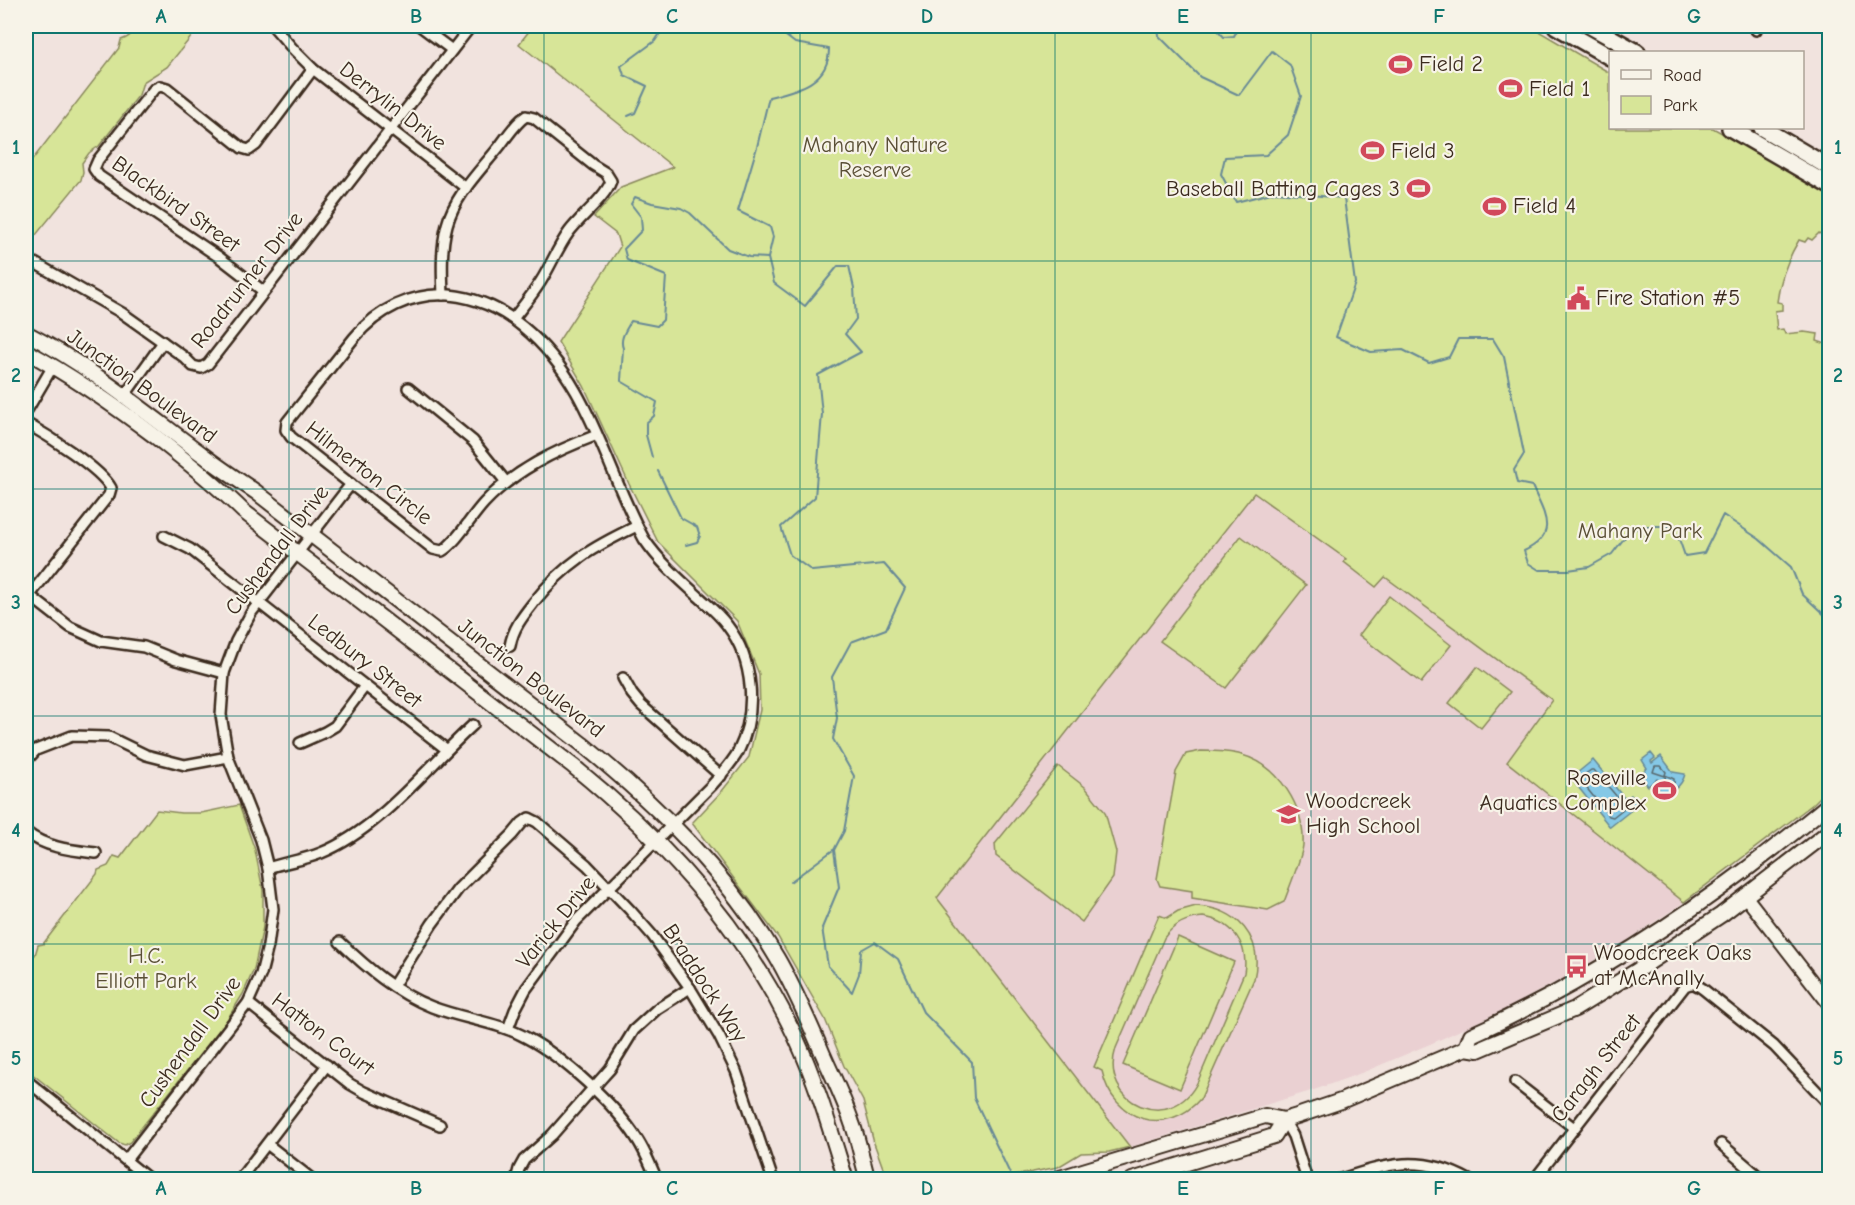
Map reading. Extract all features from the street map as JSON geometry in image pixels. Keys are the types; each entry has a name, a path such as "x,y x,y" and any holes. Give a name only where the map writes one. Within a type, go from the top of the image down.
{"main road":[{"path":"1556,26 1609,56"},
{"path":"1590,26 1635,51"},
{"path":"1732,129 1830,186"},
{"path":"1764,129 1830,168"},
{"name":"Junction Boulevard","path":"26,333 70,358 125,395 205,457 256,492 582,744 618,773 673,824 707,860 777,958 853,1124 868,1179"},
{"name":"Junction Boulevard","path":"26,351 103,398 184,459 216,484 243,511 604,791 656,840 714,906 781,1007 814,1082 846,1179"},
{"path":"1466,1048 1471,1035 1579,980 1645,940 1733,879 1830,803"},
{"path":"1053,1179 1265,1116 1284,1120 1341,1101 1466,1048 1478,1050 1575,1009 1683,942 1746,897 1830,831"},
{"path":"1733,879 1746,897"},
{"path":"1132,1179 1274,1136 1284,1120"}],"street":[{"name":"Derrylin Drive","path":"273,26 314,69 466,188"},
{"path":"420,26 452,50"},
{"name":"Roadrunner Drive","path":"26,258 104,302 184,357 193,366 201,368 208,364 471,26"},
{"name":"Blackbird Street","path":"263,291 206,247 99,176 94,169 98,160 154,89 160,86 167,88 242,148 249,150 256,145 314,69"},
{"path":"443,295 442,258 446,227 453,209 466,188 520,120 526,116 534,118 606,173 611,181 601,197 568,233 541,282 513,319"},
{"name":"Hilmerton Circle","path":"443,295 468,298 494,307 513,319 536,338 559,363 578,393 597,435 544,458 506,482 475,513 450,546 442,551 433,549 291,437 286,430 287,422 354,338 372,320 403,302 415,298 443,295"},
{"path":"125,395 163,342"},
{"path":"26,412 53,366"},
{"path":"408,388 473,441 506,482"},
{"path":"26,423 94,470 107,481 111,488 109,495 27,597 70,627 102,641 144,647 176,660 224,673"},
{"name":"Varick Drive","path":"508,1029 526,989 576,921 721,776 738,751 747,726 751,701 748,669 735,637 727,624 655,555 637,526 597,435"},
{"name":"Cushendall Drive","path":"126,1160 248,1003 261,974 273,909 268,868 261,840 228,757 221,715 224,673 236,641 251,613 351,484"},
{"path":"510,646 512,634 520,619 565,568 590,550 637,526"},
{"name":"Ledbury Street","path":"164,536 190,549 446,749"},
{"path":"622,678 641,705 721,776"},
{"path":"300,743 334,726 366,686"},
{"path":"268,868 324,852 351,836 390,808 446,749 473,725"},
{"path":"26,761 36,750 72,736 109,737 146,755 185,765 228,757"},
{"name":"Braddock Way","path":"393,986 432,924 458,889 522,823 529,818 537,822 608,887 652,935 690,988 719,1036 736,1071 773,1179"},
{"path":"26,832 46,844 67,850 96,853"},
{"path":"1746,897 1830,1005"},
{"path":"340,942 393,986 431,1006 508,1029 548,1050 613,1107 638,1140 657,1179"},
{"name":"Caragh Street","path":"1534,1179 1684,986 1690,983 1697,984 1774,1046 1830,1105"},
{"path":"516,1179 524,1160 552,1135 593,1089 610,1069 624,1043 644,1019 690,988"},
{"name":"Hatton Court","path":"248,1003 350,1084 440,1125"},
{"path":"239,1179 327,1065"},
{"path":"26,1080 150,1179"},
{"path":"1515,1082 1574,1128"},
{"path":"1284,1120 1293,1136 1307,1179"},
{"path":"267,1144 313,1179"},
{"path":"1721,1144 1762,1179"},
{"path":"1338,1179 1388,1165 1411,1163 1446,1169 1469,1179"}],"shaded area":[{"name":"Woodcreek High School","path":"1254,493 1347,559 1344,561 1385,576 1552,701 1507,762 1684,902 1625,942 1556,982 1437,1041 1314,1090 1130,1147 937,898"}],"green space":[{"path":"134,26 200,26 167,67 143,82 139,95 99,146 89,153 82,163 81,180 26,247 26,168 119,48 121,40 132,33"},
{"path":"533,26 1530,26 1609,72 1609,129 1715,129 1829,193 1829,240 1819,233 1812,240 1808,238 1805,242 1799,240 1780,285 1777,302 1782,303 1782,310 1775,311 1777,330 1783,329 1785,334 1804,332 1818,334 1817,341 1829,345 1829,788 1813,804 1684,902 1507,762 1552,700 1385,577 1376,587 1344,562 1346,559 1254,493 937,898 1130,1147 1109,1152 1081,1153 1058,1167 997,1179 887,1179 874,1143 863,1101 844,1066 825,1019 778,937 692,823 749,757 760,710 759,674 737,621 658,542 584,386 558,342 620,247 616,234 594,217 621,187 673,167 519,44"},
{"path":"1241,536 1306,585 1226,688 1160,641"},
{"path":"1389,596 1451,645 1421,683 1359,635"},
{"path":"1477,667 1510,692 1481,728 1449,703"},
{"path":"1201,751 1242,755 1267,768 1287,790 1300,817 1303,845 1298,865 1284,902 1268,910 1192,898 1192,891 1160,886 1157,879 1176,772 1186,754"},
{"path":"1058,766 1085,787 1105,812 1116,852 1113,878 1082,922 996,856 995,844"},
{"name":"H.C. Elliott Park","path":"239,805 255,850 263,890 263,927 254,969 243,994 225,1023 130,1142 125,1145 119,1143 26,1069 26,961 35,955 38,945 43,944 98,870 108,866 114,856 120,858 157,810 201,813"},
{"path":"1196,906 1211,908 1235,919 1251,938 1255,950 1254,979 1201,1098 1173,1118 1143,1119 1129,1113 1117,1102 1108,1088 1102,1071 1094,1067 1159,915 1167,918 1178,911","holes":["1203,917 1213,919 1230,929 1241,944 1245,962 1244,973 1198,1081 1186,1097 1172,1106 1156,1109 1140,1106 1127,1097 1118,1084 1113,1068 1116,1048 1164,938 1176,925 1186,920"]},
{"path":"1178,937 1234,962 1180,1089 1123,1065"}],"water":[{"path":"1651,753 1655,758 1651,761 1652,763 1661,756 1673,772 1685,774 1675,789 1658,794 1657,779 1648,786 1639,775 1647,768 1642,760"},
{"path":"1593,760 1625,799 1631,795 1639,804 1610,827 1571,778"}],"waterway":[{"path":"628,116 635,113 647,86 624,75 621,66 655,41 665,26"},
{"path":"781,26 782,33 795,43 829,49 828,61 824,70 810,83 769,97 738,211 770,227 773,237 768,258 774,283 805,306 838,266 849,266 854,288 856,319 845,334 861,352 818,375 822,414 815,497 781,527 790,555 812,571 884,564 905,588 886,629 851,642 832,677 837,718 833,739 854,776 844,831 834,850 839,887 822,928 828,966 852,992 859,974 861,950 875,942 898,959 923,1012 972,1062 974,1098 1012,1178"},
{"path":"1158,26 1159,36 1200,77 1239,95 1272,51 1290,65 1301,96 1288,135 1266,155 1225,157 1221,174 1236,202 1275,192 1344,198 1355,283 1336,337 1371,352 1403,350 1429,363 1449,357 1458,339 1493,339 1504,357 1524,454 1514,470 1517,483 1532,486 1546,523 1546,530 1542,538 1524,551 1528,563 1539,570 1589,567 1612,554 1629,532 1642,526 1668,526 1678,536 1685,556 1704,553 1723,515 1759,539 1791,567 1802,594 1830,620"},
{"path":"1214,26 1224,37 1234,36 1239,26"},
{"path":"652,457 646,435 646,423 654,416 657,402 621,381 622,341 631,321 657,326 663,320 666,276 627,260 624,249 642,230 641,217 631,204 635,197 652,203 681,208 690,213 728,249 749,257 768,258"},
{"path":"658,471 681,518 697,527 700,536 697,542 686,545"},
{"path":"790,882 833,850"}],"place":[{"name":"Field 2","path":"1401,64"},
{"name":"Field 1","path":"1511,89"},
{"name":"Field 3","path":"1373,151"},
{"name":"Baseball Batting Cages 3","path":"1418,189"},
{"name":"Field 4","path":"1495,206"},
{"name":"Fire Station #5","path":"1578,298"},
{"name":"Roseville Aquatics Complex","path":"1664,791"},
{"name":"Woodcreek High School","path":"1288,814"},
{"name":"Woodcreek Oaks at McAnally","path":"1576,966"}],"park label":[{"name":"Mahany Nature Reserve","path":"875,158"},
{"name":"Mahany Park","path":"1640,531"}]}
